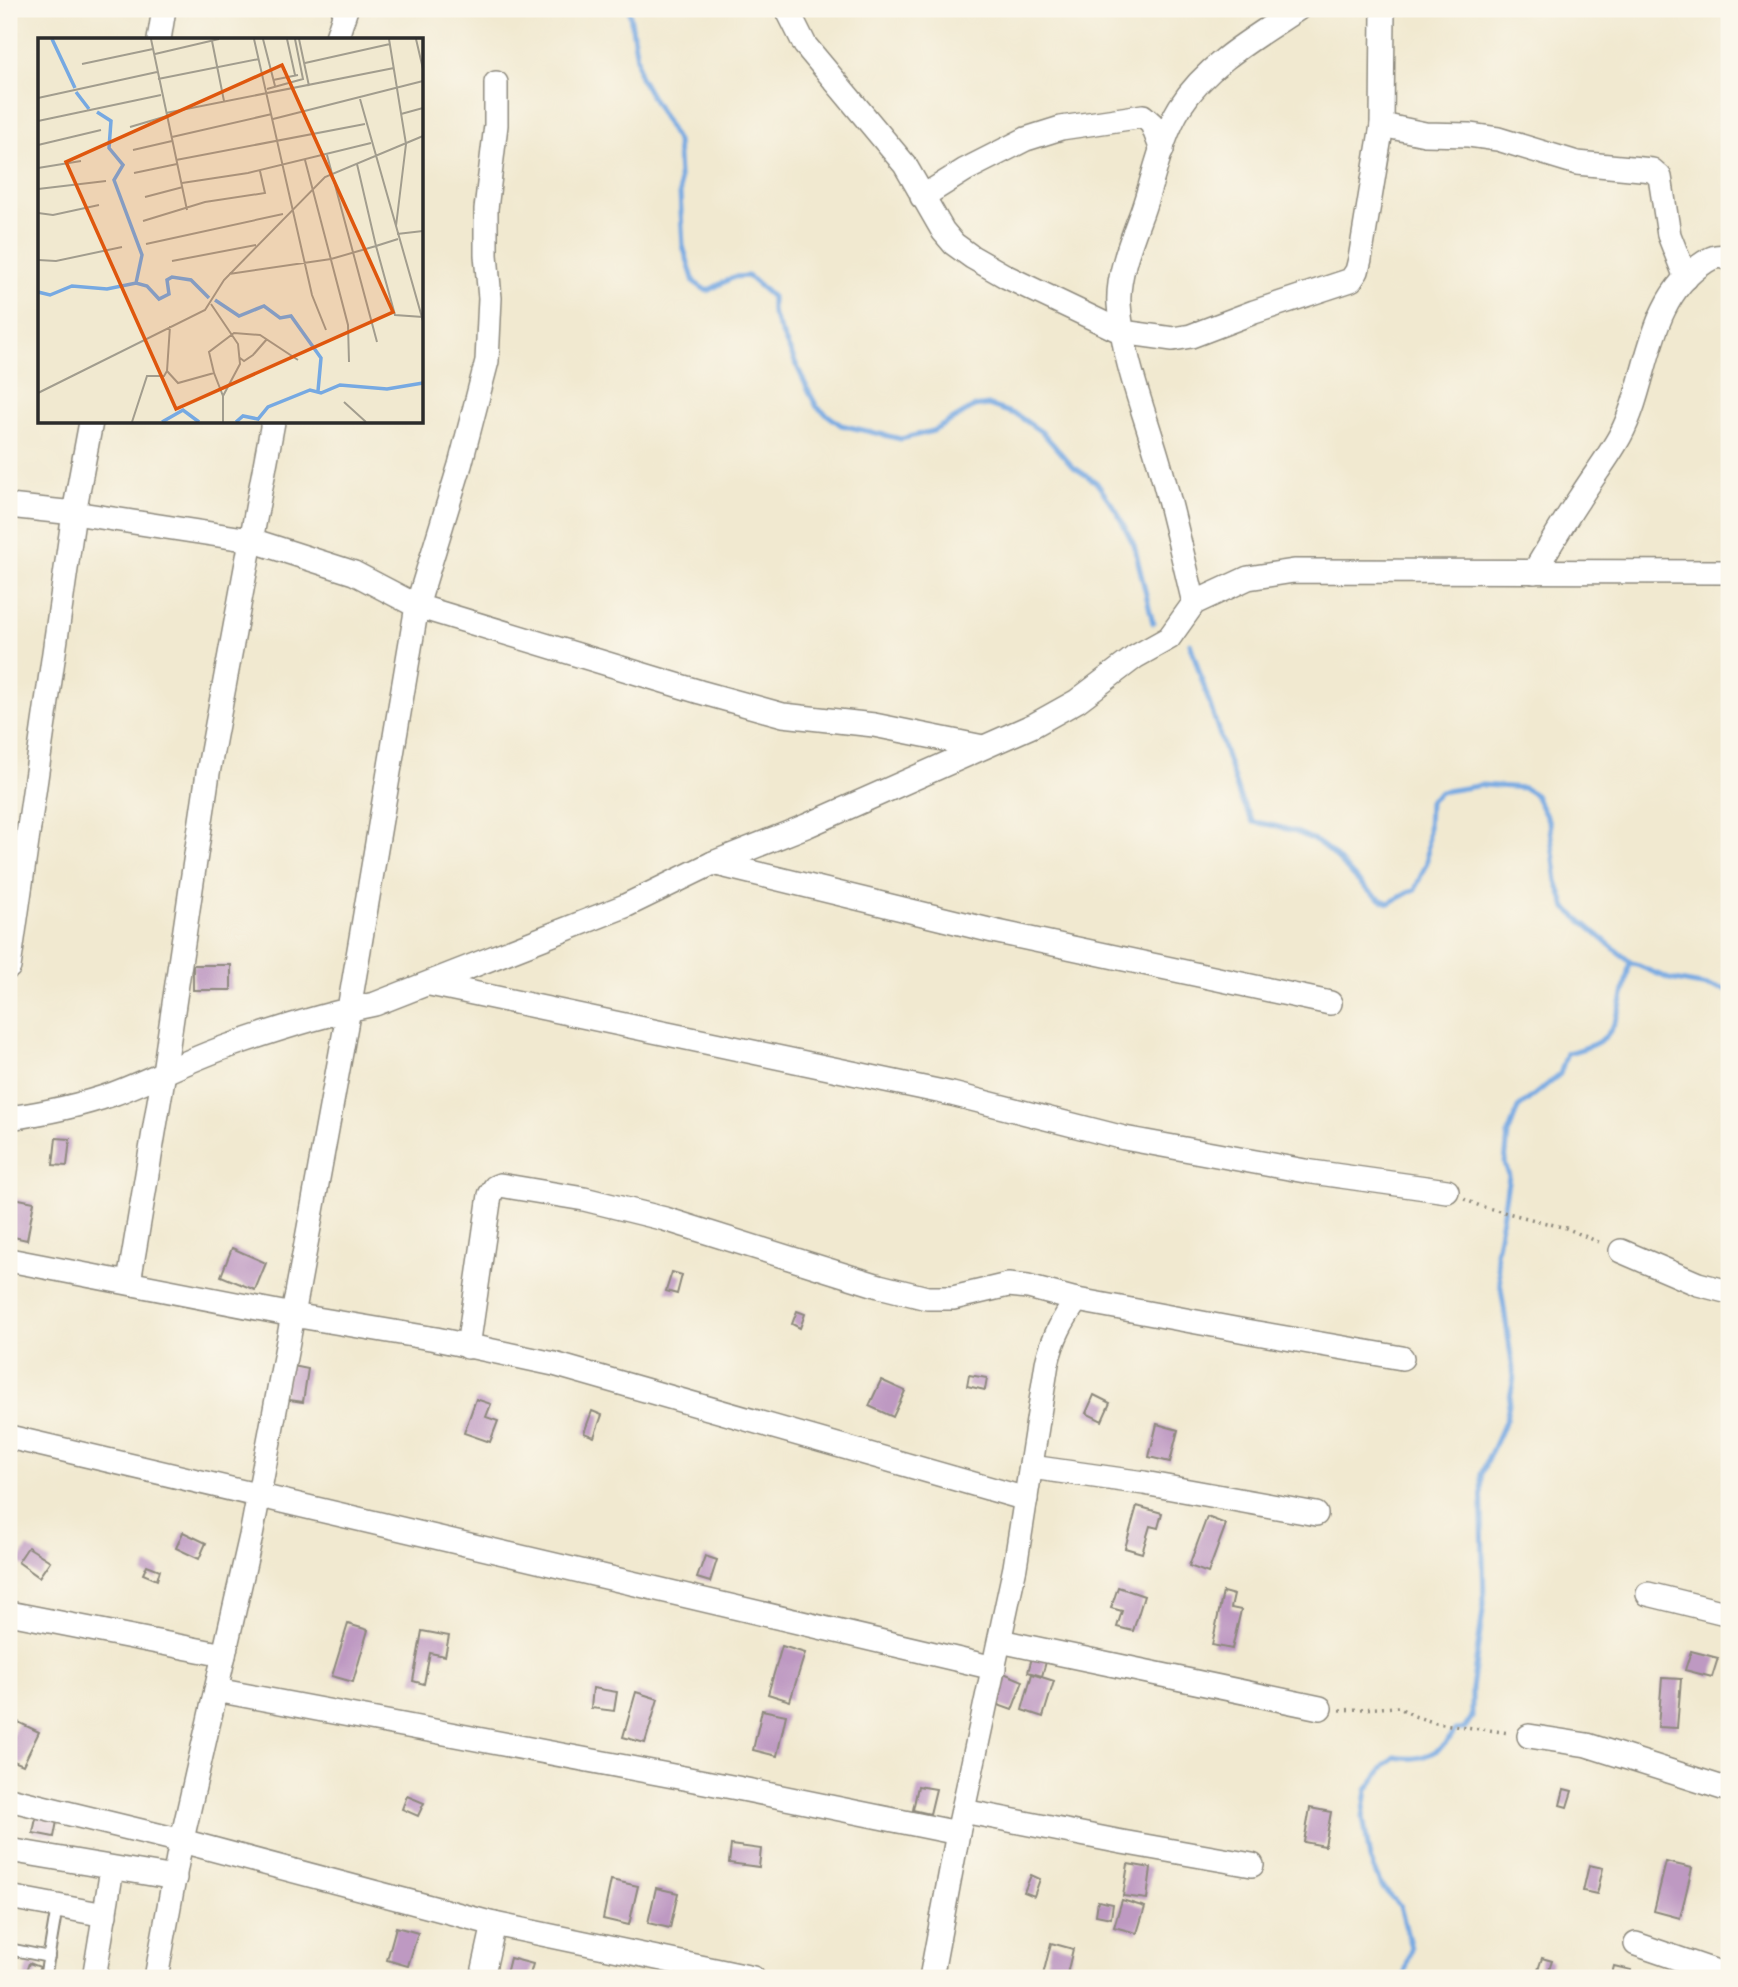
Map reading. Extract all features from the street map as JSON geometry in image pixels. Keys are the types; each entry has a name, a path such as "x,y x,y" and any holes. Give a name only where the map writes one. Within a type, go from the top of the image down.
{"street":[{"path":"159,38 164,9"},
{"path":"336,38 346,9"},
{"path":"787,9 805,45 905,165 943,231 954,244 1007,277 1122,332 1183,339 1350,280 1357,271 1382,125 1383,9"},
{"path":"1194,603 1169,499 1138,397 1122,332 1118,301 1127,253 1162,150 1180,108 1199,83 1232,55 1298,9"},
{"path":"156,1978 182,1841 259,1496 349,1009 417,606 460,465 487,362 490,298 485,209 496,125 496,83"},
{"path":"922,197 1026,139 1061,128 1143,116 1152,124 1162,150"},
{"path":"1382,125 1425,134 1499,139 1577,163 1652,170 1660,177 1669,234 1686,278"},
{"path":"1534,572 1621,435 1635,401 1651,338 1661,313 1686,278 1712,257 1724,256 1729,259"},
{"path":"9,967 74,513 91,424"},
{"path":"129,1282 164,1072 208,773 273,424"},
{"path":"9,506 74,513 251,540 354,573 417,606 536,644 783,715 874,725 983,747"},
{"path":"9,1118 51,1112 83,1103 226,1047 349,1009 375,1004 625,906 713,863 806,826 1034,725 1077,701 1135,657 1169,638 1194,603 1248,578 1294,571 1729,572"},
{"path":"713,863 993,931 1330,1003"},
{"path":"429,984 871,1076 1124,1138 1330,1175 1447,1191"},
{"path":"468,1347 490,1195 495,1187 500,1185 584,1199 664,1219 879,1286 927,1298 953,1298 1008,1285 1028,1287 1077,1300 1402,1358"},
{"path":"1621,1251 1679,1277 1729,1292"},
{"path":"9,1259 293,1315 436,1339 554,1364 1026,1499"},
{"path":"931,1978 960,1822 1000,1641 1050,1349 1063,1317 1077,1300"},
{"path":"9,1437 994,1668"},
{"path":"1031,1467 1144,1483 1316,1514"},
{"path":"1648,1594 1729,1614"},
{"path":"9,1613 224,1656"},
{"path":"1000,1641 1320,1708"},
{"path":"216,1690 737,1788 1252,1865"},
{"path":"1529,1736 1587,1745 1729,1790"},
{"path":"9,1799 182,1841 494,1924 753,1978"},
{"path":"9,1850 175,1878"},
{"path":"94,1978 112,1869"},
{"path":"9,1897 104,1915"},
{"path":"482,1978 494,1924"},
{"path":"1636,1944 1729,1976"}],"lane":[{"path":"45,1978 57,1908"},
{"path":"9,1949 49,1956"}],"path":[{"path":"1447,1191 1480,1206 1566,1228 1621,1251"},
{"path":"1320,1708 1353,1710 1398,1707 1436,1723 1529,1736"}],"building":[{"path":"193,965 231,965 231,990 193,990"},
{"path":"56,1138 70,1139 67,1166 53,1165"},
{"path":"9,1197 34,1202 27,1240 9,1236"},
{"path":"232,1248 266,1263 255,1290 221,1276"},
{"path":"672,1272 682,1275 677,1294 666,1291"},
{"path":"797,1311 805,1314 800,1328 792,1324"},
{"path":"288,1365 308,1369 303,1402 283,1399"},
{"path":"969,1375 987,1378 985,1390 967,1386"},
{"path":"881,1380 905,1391 893,1417 869,1406"},
{"path":"1094,1395 1110,1403 1102,1421 1086,1413"},
{"path":"476,1399 491,1404 486,1417 498,1421 490,1442 464,1433"},
{"path":"592,1411 602,1415 594,1437 584,1433"},
{"path":"1157,1424 1178,1430 1170,1462 1149,1457"},
{"path":"1137,1506 1162,1513 1158,1528 1150,1526 1142,1553 1125,1548"},
{"path":"1207,1517 1226,1524 1208,1573 1189,1566"},
{"path":"183,1532 206,1543 199,1559 176,1548"},
{"path":"28,1547 50,1561 39,1577 18,1562"},
{"path":"705,1556 717,1560 710,1582 697,1578"},
{"path":"147,1565 160,1570 157,1580 143,1574"},
{"path":"1118,1587 1144,1596 1133,1631 1117,1627 1122,1611 1111,1608"},
{"path":"1223,1592 1234,1595 1231,1608 1241,1610 1232,1649 1212,1645"},
{"path":"348,1624 368,1630 353,1682 332,1676"},
{"path":"422,1631 449,1636 445,1656 430,1653 424,1684 413,1681"},
{"path":"782,1646 805,1653 790,1701 768,1694"},
{"path":"1034,1651 1048,1655 1042,1676 1028,1672"},
{"path":"1691,1651 1718,1658 1712,1677 1685,1670"},
{"path":"999,1671 1023,1681 1012,1710 987,1701"},
{"path":"1032,1674 1054,1681 1043,1717 1022,1710"},
{"path":"1662,1678 1681,1679 1677,1728 1658,1727"},
{"path":"593,1688 617,1692 614,1711 591,1708"},
{"path":"636,1692 658,1699 645,1743 623,1737"},
{"path":"762,1710 786,1715 777,1756 753,1750"},
{"path":"18,1722 39,1732 23,1765 9,1759 9,1742"},
{"path":"918,1786 936,1789 930,1814 913,1810"},
{"path":"1564,1789 1572,1791 1567,1807 1560,1805"},
{"path":"407,1796 424,1803 418,1816 402,1809"},
{"path":"1310,1808 1331,1812 1325,1846 1304,1842"},
{"path":"37,1813 58,1816 54,1837 33,1833"},
{"path":"731,1845 761,1849 759,1867 729,1863"},
{"path":"1666,1862 1692,1868 1680,1918 1654,1911"},
{"path":"1128,1864 1151,1868 1147,1899 1123,1896"},
{"path":"1589,1865 1603,1868 1597,1894 1583,1891"},
{"path":"1031,1875 1040,1879 1034,1896 1024,1892"},
{"path":"611,1880 638,1886 629,1925 603,1919"},
{"path":"656,1888 678,1893 670,1928 648,1923"},
{"path":"1122,1900 1145,1907 1137,1933 1114,1927"},
{"path":"1098,1901 1113,1904 1111,1918 1096,1915"},
{"path":"396,1927 418,1933 408,1966 387,1960"},
{"path":"1051,1943 1073,1949 1066,1978 1043,1975"},
{"path":"510,1958 533,1964 529,1978 505,1978"},
{"path":"1542,1958 1552,1961 1547,1976 1537,1973"},
{"path":"29,1963 40,1967 35,1978 24,1978"},
{"path":"1614,1966 1631,1970 1630,1978 1611,1978"}],"waterway":[{"path":"629,9 640,77 677,141 683,246 694,282 707,291 734,277 748,276 772,297 772,312 817,407 841,425 901,439 933,431 974,407 988,405 1017,415 1043,433 1072,466 1096,482 1116,510 1134,545 1153,623"},
{"path":"1190,643 1240,798 1253,822 1285,828 1315,841 1334,855 1368,891 1389,903 1415,889 1427,862 1429,801 1440,792 1483,785 1524,788 1535,795 1549,822 1557,881 1566,908 1630,962 1669,979 1729,990"},
{"path":"1404,1978 1411,1948 1400,1906 1381,1886 1370,1859 1363,1817 1367,1790 1384,1767 1395,1757 1413,1758 1430,1754 1444,1745 1455,1730 1464,1729 1472,1717 1472,1689 1484,1604 1481,1474 1506,1419 1514,1377 1496,1253 1509,1176 1505,1163 1508,1134 1518,1108 1560,1074 1567,1053 1594,1044 1603,1039 1612,1028 1630,962"}]}
